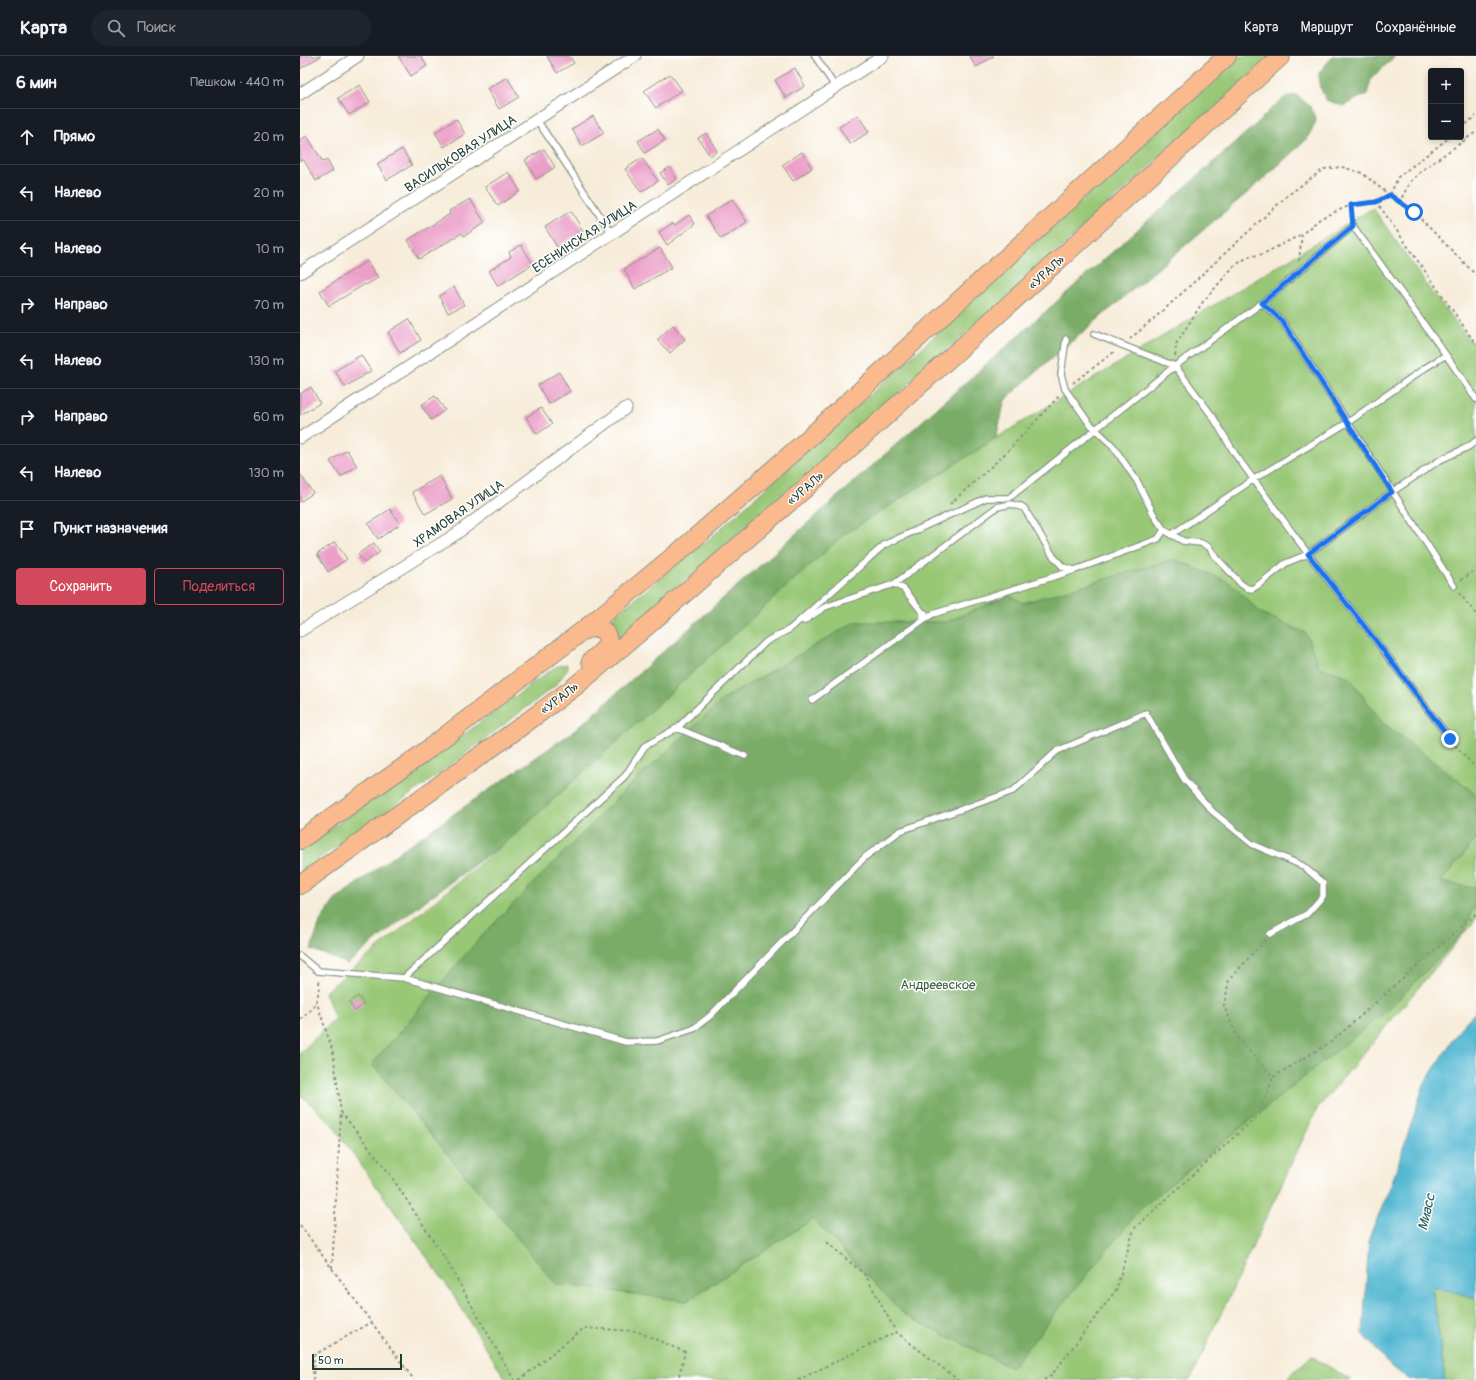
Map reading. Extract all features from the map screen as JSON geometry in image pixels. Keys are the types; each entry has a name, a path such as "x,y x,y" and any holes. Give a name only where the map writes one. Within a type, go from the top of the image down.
{"main road":[{"path":"300,840 418,757 585,630 680,551 800,446 1227,56"},
{"name":"«УРАЛ»","path":"307,881 573,688 810,485 1281,56"},
{"path":"508,736 511,727 519,718 595,658 606,647 608,640 606,633 595,627 585,630"}],"street":[{"path":"300,94 358,56"},
{"name":"ВАСИЛЬКОВАЯ УЛИЦА","path":"300,273 635,56"},
{"name":"ЕСЕНИНСКАЯ УЛИЦА","path":"300,438 883,56"},
{"name":"ХРАМОВАЯ УЛИЦА","path":"300,631 456,534 626,408"},
{"path":"300,835 322,825"}],"lane":[{"path":"815,56 836,88"},
{"path":"537,120 612,234"},
{"path":"1009,498 1175,366 1262,303 1353,226 1476,399"},
{"path":"1262,303 1282,321 1454,586"},
{"path":"1094,334 1175,366 1213,417 1235,454 1308,554 1450,739"},
{"path":"1066,339 1061,374 1065,389 1089,423 1113,446 1133,475 1155,517 1164,530 1183,541 1201,543 1209,547 1215,556 1241,584 1247,588 1252,589 1286,563 1308,554 1392,492 1440,460 1468,447 1476,441"},
{"path":"1171,535 1254,479 1347,423 1446,355"},
{"path":"790,629 884,545 986,498 1009,498 1024,508 1053,556 1063,567 1075,570"},
{"path":"404,978 625,776 645,746 677,728 767,641 790,629 825,607 894,584 997,507 1011,504 1024,508"},
{"path":"812,700 933,614 1075,570 1158,539 1164,530"},
{"path":"894,584 904,589 923,613 923,620"},
{"path":"923,613 933,614"},
{"path":"300,956 318,971 404,978 626,1042 657,1041 693,1029 710,1016 865,857 900,831 1013,791 1057,751 1146,713 1184,780 1212,811 1252,844 1303,866 1323,883 1323,896 1307,914 1270,934"},
{"path":"677,728 746,756"},
{"path":"300,893 307,881"}],"path":[{"path":"1464,126 1476,116"},
{"path":"1399,203 1410,182 1425,168 1476,132"},
{"path":"1175,366 1176,344 1202,303 1234,266 1248,257 1263,254 1302,234 1321,218 1351,205 1376,202 1390,195 1398,177 1446,140"},
{"path":"947,506 1006,453 1065,389 1122,346 1288,195 1324,169 1342,167 1362,174 1399,203 1414,212 1476,275"},
{"path":"1376,202 1476,344"},
{"path":"1351,205 1353,226"},
{"path":"1298,272 1302,234"},
{"path":"1476,569 1454,586 1476,614"},
{"path":"1450,739 1476,768"},
{"path":"1044,1380 1051,1376 1116,1290 1134,1229 1259,1114 1273,1077 1331,1042 1476,914"},
{"path":"1270,934 1229,980 1224,1006 1238,1039 1273,1077"},
{"path":"300,1019 310,1012 320,993 318,971"},
{"path":"316,1000 333,1052 341,1112 332,1268"},
{"path":"341,1112 389,1173 446,1260 514,1380"},
{"path":"300,1225 414,1380"},
{"path":"827,1242 866,1276 896,1332 958,1380"},
{"path":"313,1380 314,1355 372,1322"},
{"path":"519,1380 584,1328 636,1331 685,1352 678,1380"},
{"path":"798,1380 896,1332"}],"green space":[{"path":"1239,56 1271,56 1017,288 628,632 615,636 608,626 616,614 709,539 890,377"},
{"path":"1333,56 1395,56 1371,79 1367,94 1343,106 1326,100 1320,87 1319,73"},
{"path":"1296,95 1311,107 1316,121 1307,139 1260,182 1031,376 1005,400 996,438 843,535 511,838 426,900 347,964 311,949 321,920 335,900 403,849 573,732 1254,126 1273,107 1286,97"},
{"name":"Андреевское","path":"1373,208 1430,290 1476,348 1476,919 1317,1109 1190,1380 506,1380 451,1291 331,1123 300,1094 300,1053 335,1019 325,992 511,838 843,535 996,438"},
{"name":"Андреевское","path":"1174,559 1229,582 1261,613 1306,633 1319,667 1349,677 1382,722 1476,794 1476,839 1441,882 1474,888 1476,886 1476,906 1474,907 1464,932 1390,1008 1141,1208 1011,1368 905,1315 813,1219 687,1301 556,1284 372,1064 479,939 624,791 725,698 855,622 946,622 1010,595 1023,603"},
{"path":"567,664 568,668 556,685 428,782 300,872 300,850 447,747 555,667"},
{"path":"1432,1286 1476,1298 1476,1380 1445,1380"},
{"path":"1311,1356 1351,1380 1285,1380"}],"water":[{"name":"Миасс","path":"1476,1011 1476,1298 1432,1286 1445,1380 1409,1380 1385,1361 1363,1333 1369,1238 1391,1186 1424,1084 1462,1026"}],"building":[{"path":"300,56 321,56 300,69"},
{"path":"398,56 421,56 427,66 411,76"},
{"path":"547,56 569,56 574,63 557,73"},
{"path":"969,56 994,56 976,67"},
{"path":"795,68 805,86 786,98 775,80"},
{"path":"670,74 682,90 656,108 644,91"},
{"path":"507,77 519,97 499,109 487,89"},
{"path":"360,85 370,102 349,115 338,98"},
{"path":"858,115 869,132 850,144 839,127"},
{"path":"593,116 604,133 582,146 572,129"},
{"path":"456,119 465,134 444,147 435,132"},
{"path":"658,129 665,140 645,153 638,141"},
{"path":"706,133 717,151 710,156 698,138"},
{"path":"307,136 323,162 327,160 333,171 316,181 303,159 300,161 300,140"},
{"path":"402,149 412,165 387,180 377,164"},
{"path":"544,149 555,167 536,179 525,160"},
{"path":"802,152 812,168 793,181 782,165"},
{"path":"642,158 658,181 641,192 625,169"},
{"path":"670,167 677,179 668,185 660,173"},
{"path":"508,172 520,191 498,206 485,187"},
{"path":"470,199 485,223 464,236 462,233 419,259 408,240 450,214 449,211"},
{"path":"732,199 747,222 721,239 706,216"},
{"path":"571,211 583,231 557,247 545,227"},
{"path":"689,215 695,224 667,245 659,232 673,223 675,225"},
{"path":"521,245 533,264 498,286 489,271 511,257 509,252"},
{"path":"660,248 672,267 635,289 624,269"},
{"path":"367,261 378,278 366,285 365,284 329,306 320,291"},
{"path":"454,287 464,305 448,313 439,296"},
{"path":"409,319 421,340 400,353 388,332"},
{"path":"673,325 685,339 670,353 657,340"},
{"path":"361,355 371,371 345,387 335,371"},
{"path":"559,372 570,391 549,404 538,385"},
{"path":"311,387 320,403 300,415 300,394"},
{"path":"435,396 445,410 431,420 421,405"},
{"path":"541,408 552,424 537,434 526,417"},
{"path":"347,450 357,466 341,477 330,461"},
{"path":"300,474 313,493 300,502"},
{"path":"440,476 452,499 425,514 412,492"},
{"path":"390,509 400,524 378,539 368,524"},
{"path":"335,542 347,559 328,572 317,554"},
{"path":"374,543 380,552 364,563 358,554"},
{"path":"358,996 364,1004 355,1011 349,1002"}],"route":[{"path":"1414,212 1399,203 1390,195 1376,202 1351,205 1353,226 1262,303 1282,321 1392,492 1308,554 1450,739"}]}
